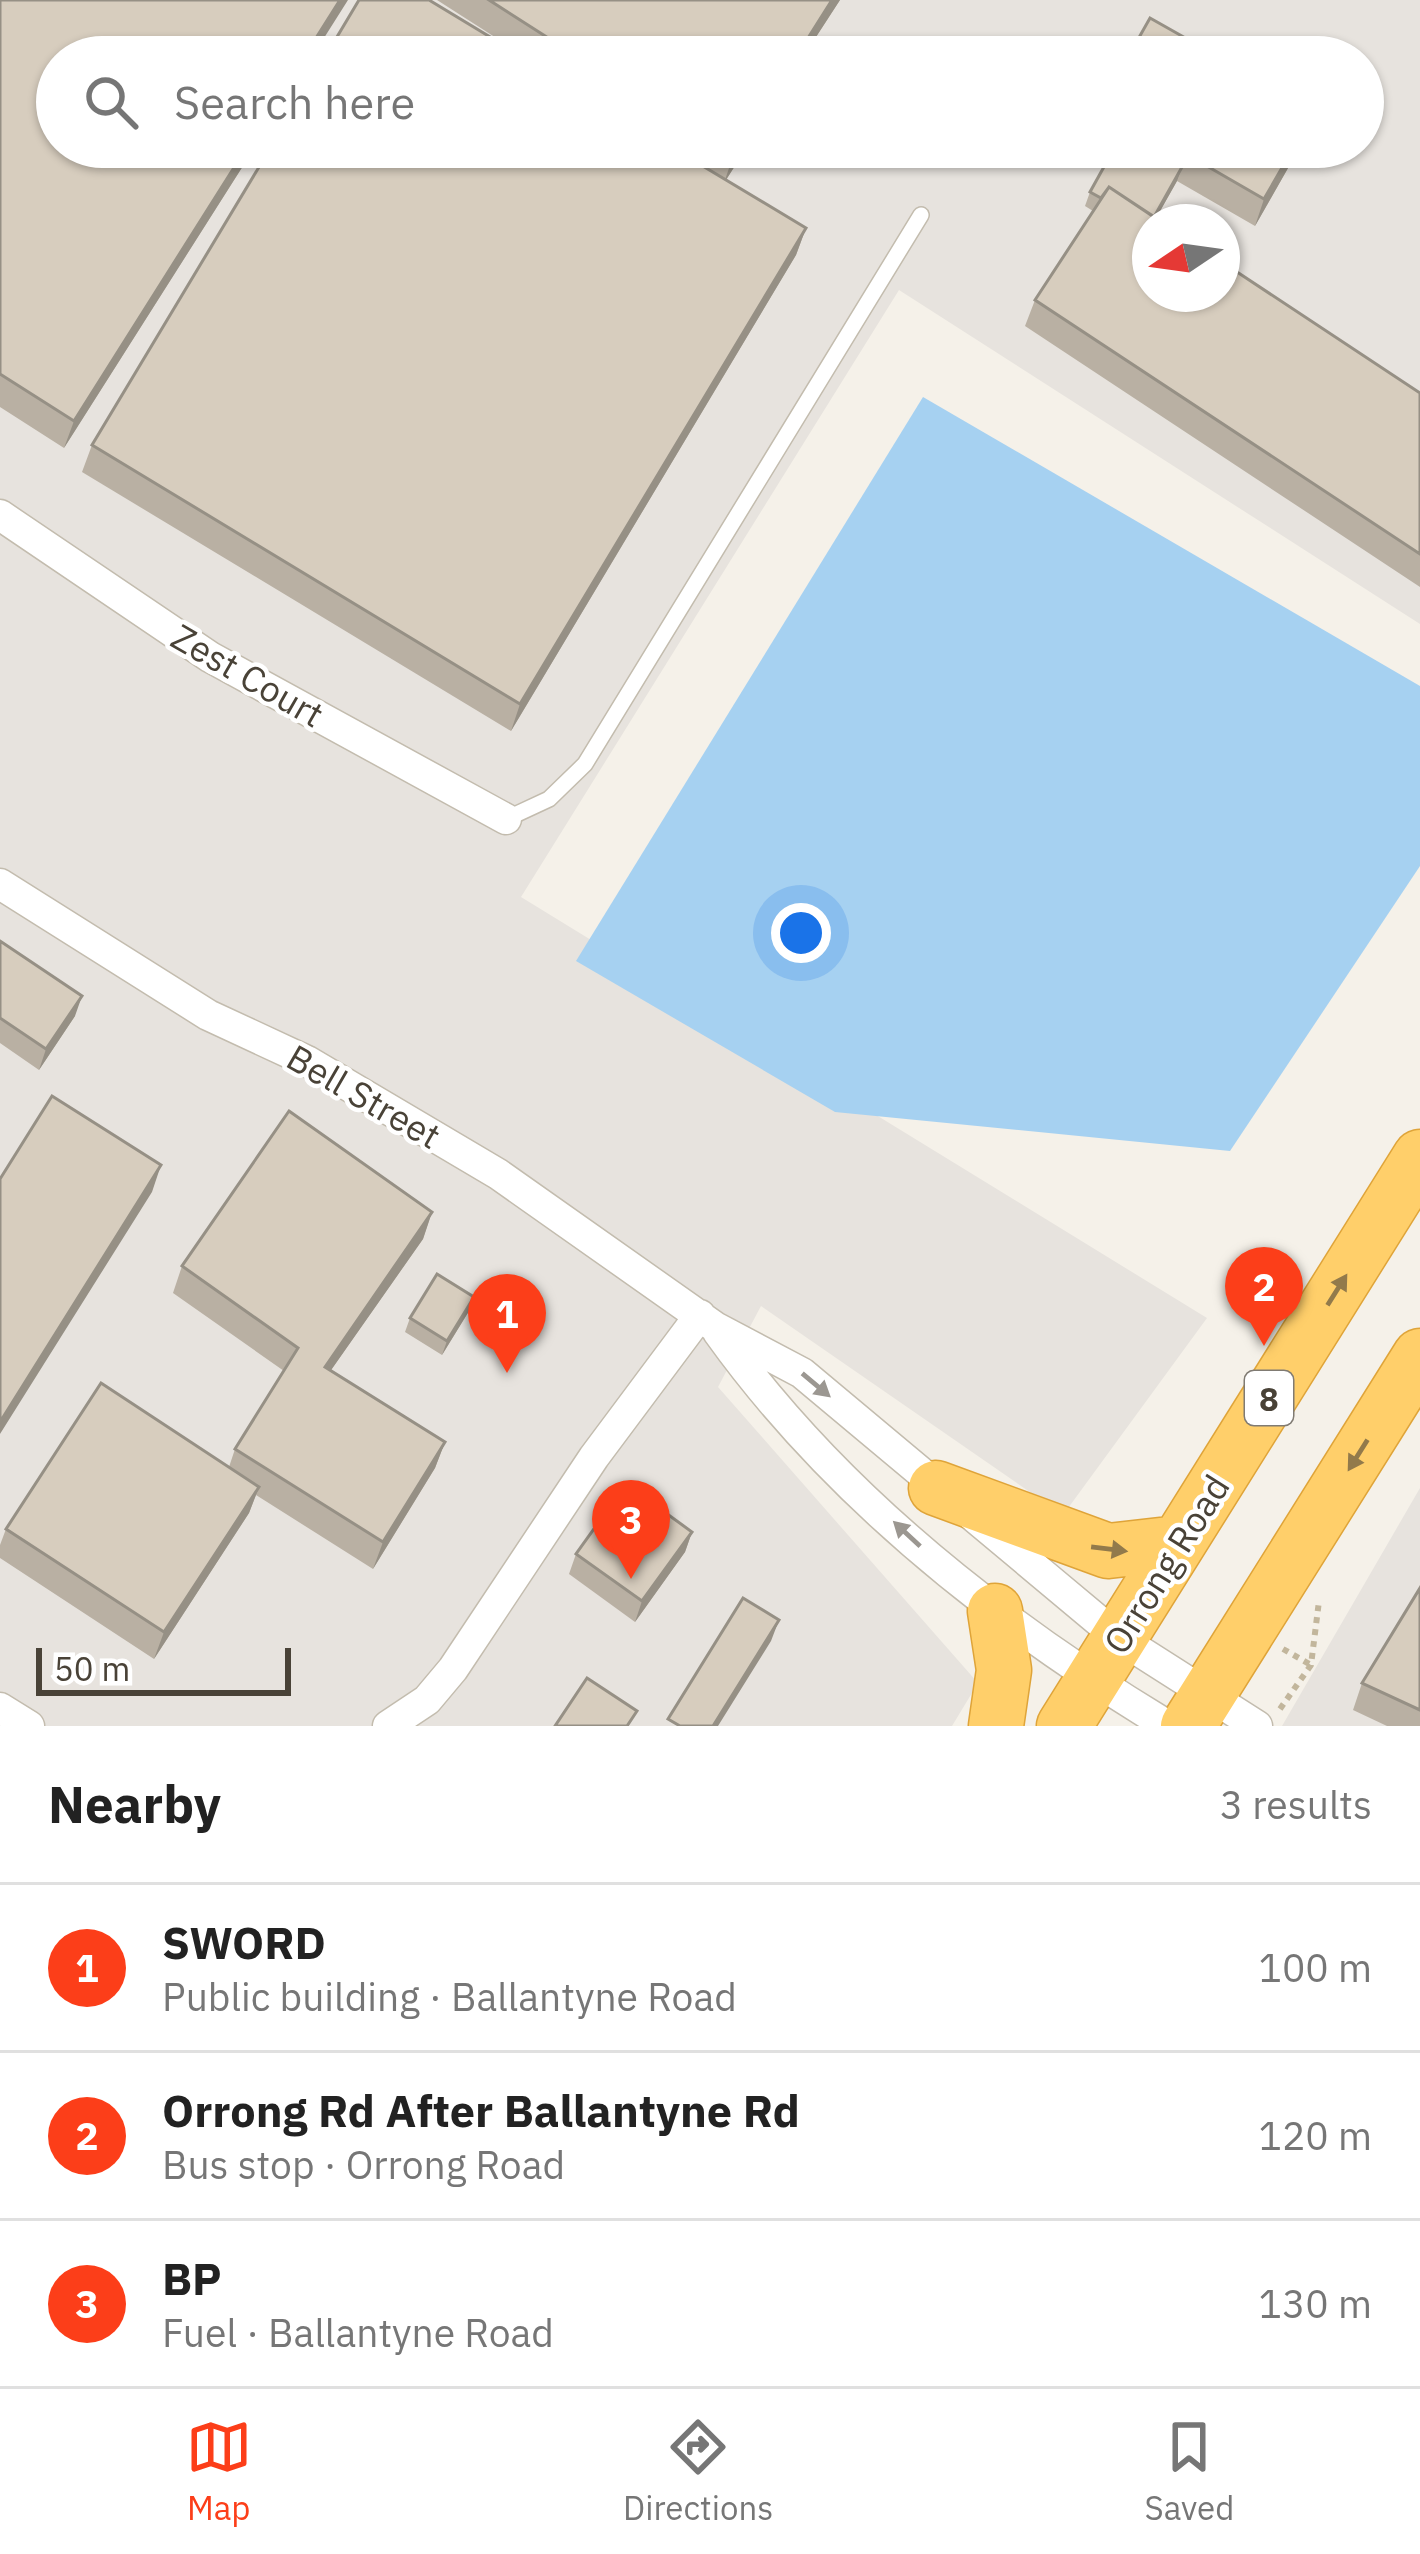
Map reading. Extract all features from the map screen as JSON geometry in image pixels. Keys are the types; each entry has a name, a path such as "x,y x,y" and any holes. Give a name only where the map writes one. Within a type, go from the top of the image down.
{"highway":[{"name":"Orrong Road","path":"1064,1726 1420,1157"},
{"path":"1199,1708 1420,1356"},
{"path":"936,1488 1042,1532 1108,1551 1178,1544"},
{"path":"995,1611 1004,1670 995,1726"}],"street":[{"name":"Zest Court","path":"0,515 210,657 506,819"},
{"name":"Bell Street","path":"0,884 208,1015 307,1061 498,1174 707,1321 802,1373 936,1488 1106,1659"},
{"name":"Bell Street","path":"707,1321 770,1404 995,1611 1106,1659"},
{"path":"388,1726 427,1700 453,1670 595,1457 707,1321"},
{"path":"1106,1659 1199,1708 1257,1726"},
{"path":"1106,1659 1168,1726"},
{"path":"0,1708 29,1726"}],"lane":[{"path":"506,819 549,799 585,764 921,215"}],"path":[{"path":"1267,1726 1311,1666 1319,1595"}],"shaded area":[{"path":"0,0 1420,0 1420,624 899,290 521,897 1207,1318 1063,1515 761,1306 718,1387 978,1683 952,1726 0,1726"},
{"path":"1420,1488 1420,1726 1282,1726"}],"water":[{"path":"923,397 1420,686 1420,866 1230,1151 835,1112 576,961"}],"building":[{"path":"0,0 340,0 317,36 36,36 36,168 234,168 74,421 0,374"},
{"path":"359,0 429,0 488,36 338,36"},
{"path":"489,0 832,0 809,36 545,36"},
{"path":"1150,18 1182,36 1140,36"},
{"path":"258,168 706,168 806,228 520,704 92,445"},
{"path":"1103,168 1181,168 1161,204 1134,204 1109,187 1101,198 1090,192"},
{"path":"1210,168 1282,168 1264,199"},
{"path":"1109,187 1135,204 1132,312 1240,312 1240,274 1420,393 1420,554 1035,300"},
{"path":"0,941 82,996 46,1049 0,1018"},
{"path":"52,1096 161,1165 0,1422 0,1179"},
{"path":"289,1111 432,1212 325,1367 445,1442 383,1542 235,1449 298,1348 182,1266"},
{"path":"437,1274 474,1297 447,1341 410,1318"},
{"path":"101,1383 259,1487 164,1632 6,1529"},
{"path":"626,1484 692,1532 642,1601 576,1554"},
{"path":"1420,1588 1420,1710 1362,1683"},
{"path":"743,1598 779,1620 713,1726 680,1726 668,1719"},
{"path":"587,1678 637,1711 627,1726 555,1726"}],"place":[{"name":"Orrong Rd After Ballantyne Rd","path":"1264,1346"},
{"name":"SWORD","path":"507,1373"},
{"name":"BP","path":"631,1579"}]}
